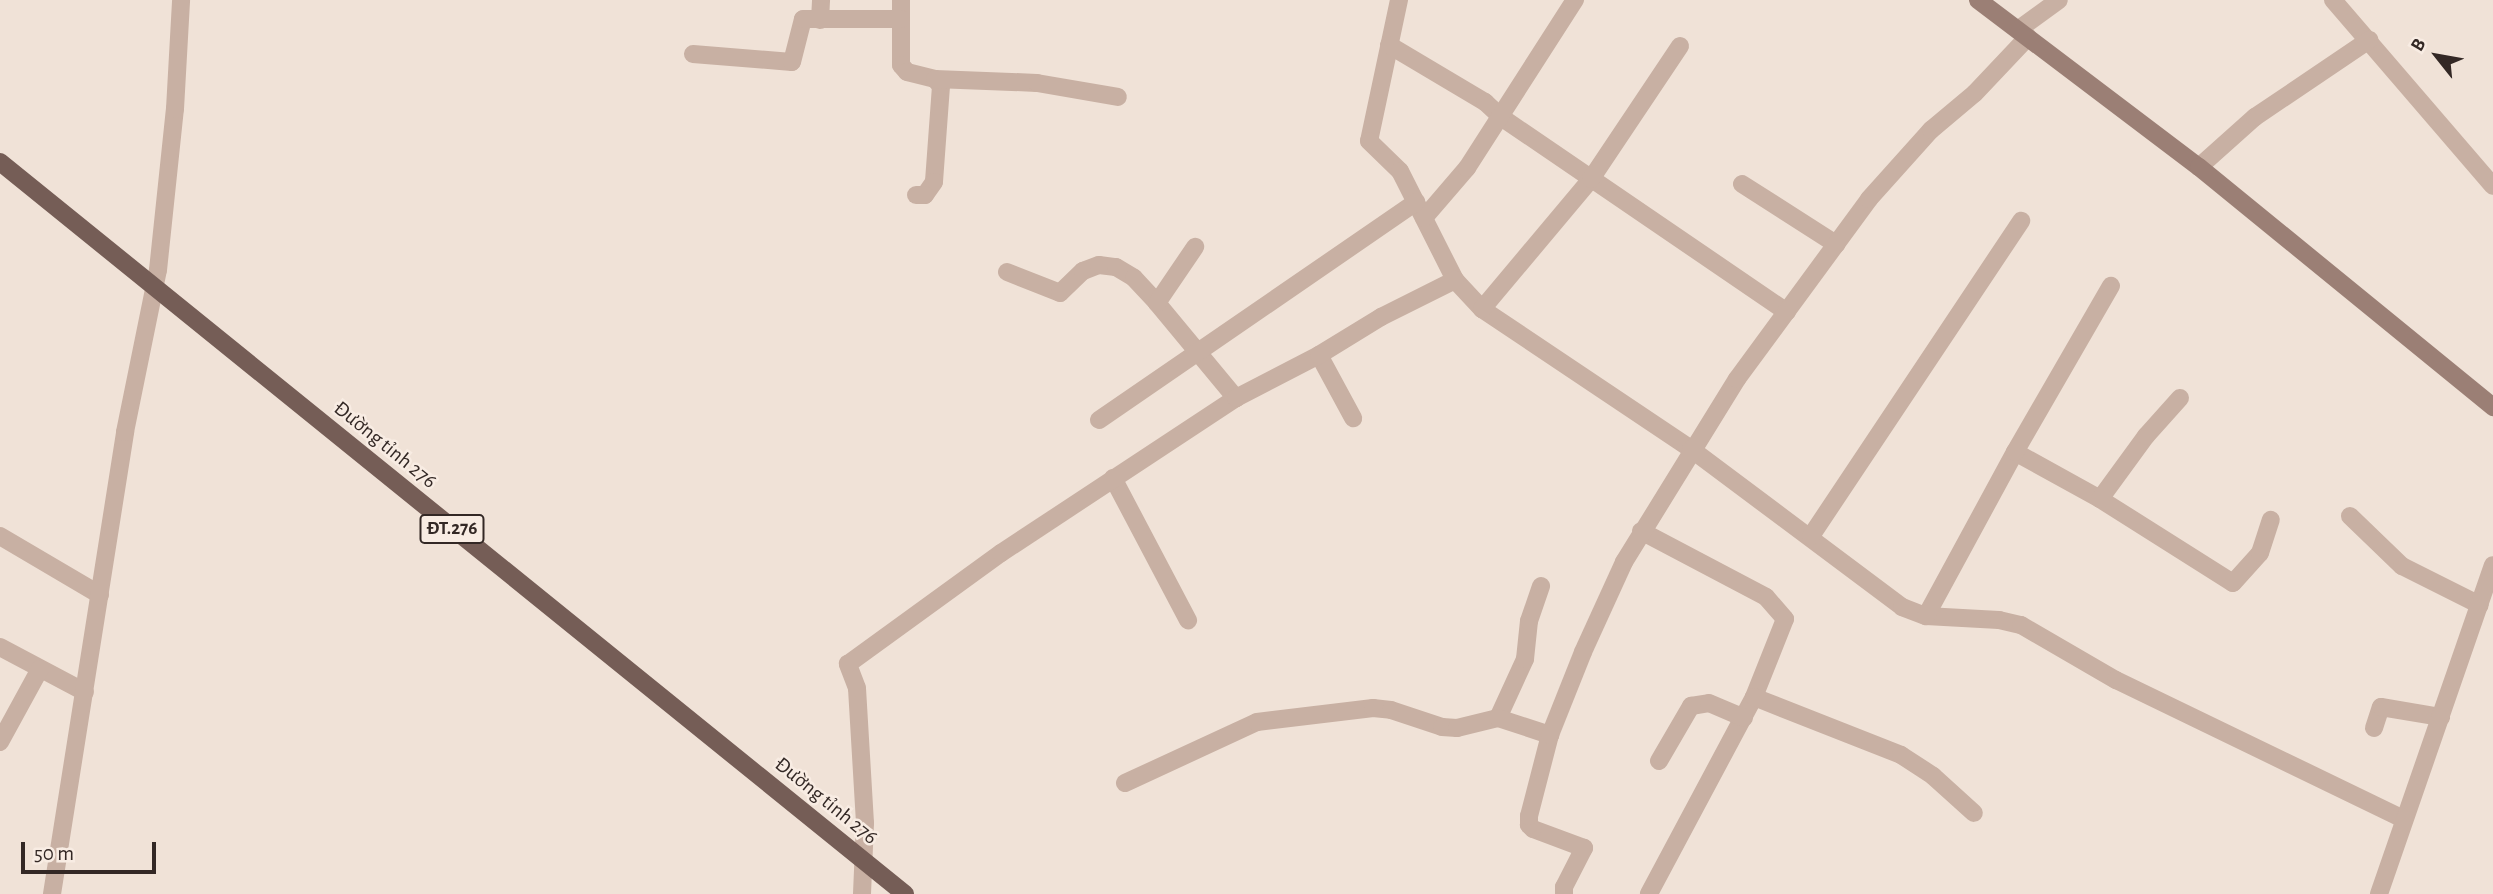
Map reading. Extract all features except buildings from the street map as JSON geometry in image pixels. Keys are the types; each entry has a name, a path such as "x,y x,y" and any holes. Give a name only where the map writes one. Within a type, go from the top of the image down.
{"main road":[{"path":"1978,0 2199,167 2493,407"},
{"name":"Đường tỉnh 276","path":"0,162 905,894"}],"street":[{"path":"52,894 125,432 154,287 175,108 181,0"},
{"path":"820,20 821,0"},
{"path":"901,0 901,65 907,72 935,79 1037,83 1118,97"},
{"path":"1399,0 1369,141 1400,171 1455,280 1482,309 1691,450 1811,536 1902,607 1926,616 1999,620 2021,625 2116,680 2404,819"},
{"path":"1099,420 1196,353 1420,210 1467,169 1575,0"},
{"path":"1564,894 1564,887 1584,848 1533,829 1528,820 1550,735 1606,598 1641,531 1737,379 1869,199 1931,130 1975,93 2023,33 2059,0"},
{"path":"2333,0 2493,186"},
{"path":"693,54 792,62 803,19 901,19"},
{"path":"2199,167 2255,117 2369,40"},
{"path":"1389,45 1485,102 1501,117 1787,312"},
{"path":"1482,309 1591,179 1680,46"},
{"path":"916,195 928,193 934,182 942,90 935,79"},
{"path":"1742,184 1836,244"},
{"path":"1811,536 2021,221"},
{"path":"1157,303 1195,247"},
{"path":"1007,272 1060,293 1083,271 1100,265 1115,267 1134,278 1236,398"},
{"path":"862,894 865,823 857,688 848,664 1001,553 1236,398 1319,355 1381,317 1455,280"},
{"path":"1926,616 2015,452 2111,286"},
{"path":"1319,355 1353,418"},
{"path":"2100,499 2146,436 2179,398"},
{"path":"2015,452 2100,499 2233,583 2260,553 2271,520"},
{"path":"1113,478 1188,620"},
{"path":"2350,516 2402,566 2480,605"},
{"path":"1641,531 1759,593 1783,613 1785,619 1744,718 1649,894"},
{"path":"0,536 100,595"},
{"path":"2379,894 2493,565"},
{"path":"1498,718 1525,659 1530,621 1541,586"},
{"path":"0,648 85,692"},
{"path":"0,742 40,669"},
{"path":"1754,697 1901,755 1933,776 1974,813"},
{"path":"1659,761 1691,706 1709,703 1744,718"},
{"path":"2374,729 2381,707 2441,717"},
{"path":"1125,783 1257,722 1373,708 1391,710 1442,727 1457,728 1498,718 1550,735"}]}
